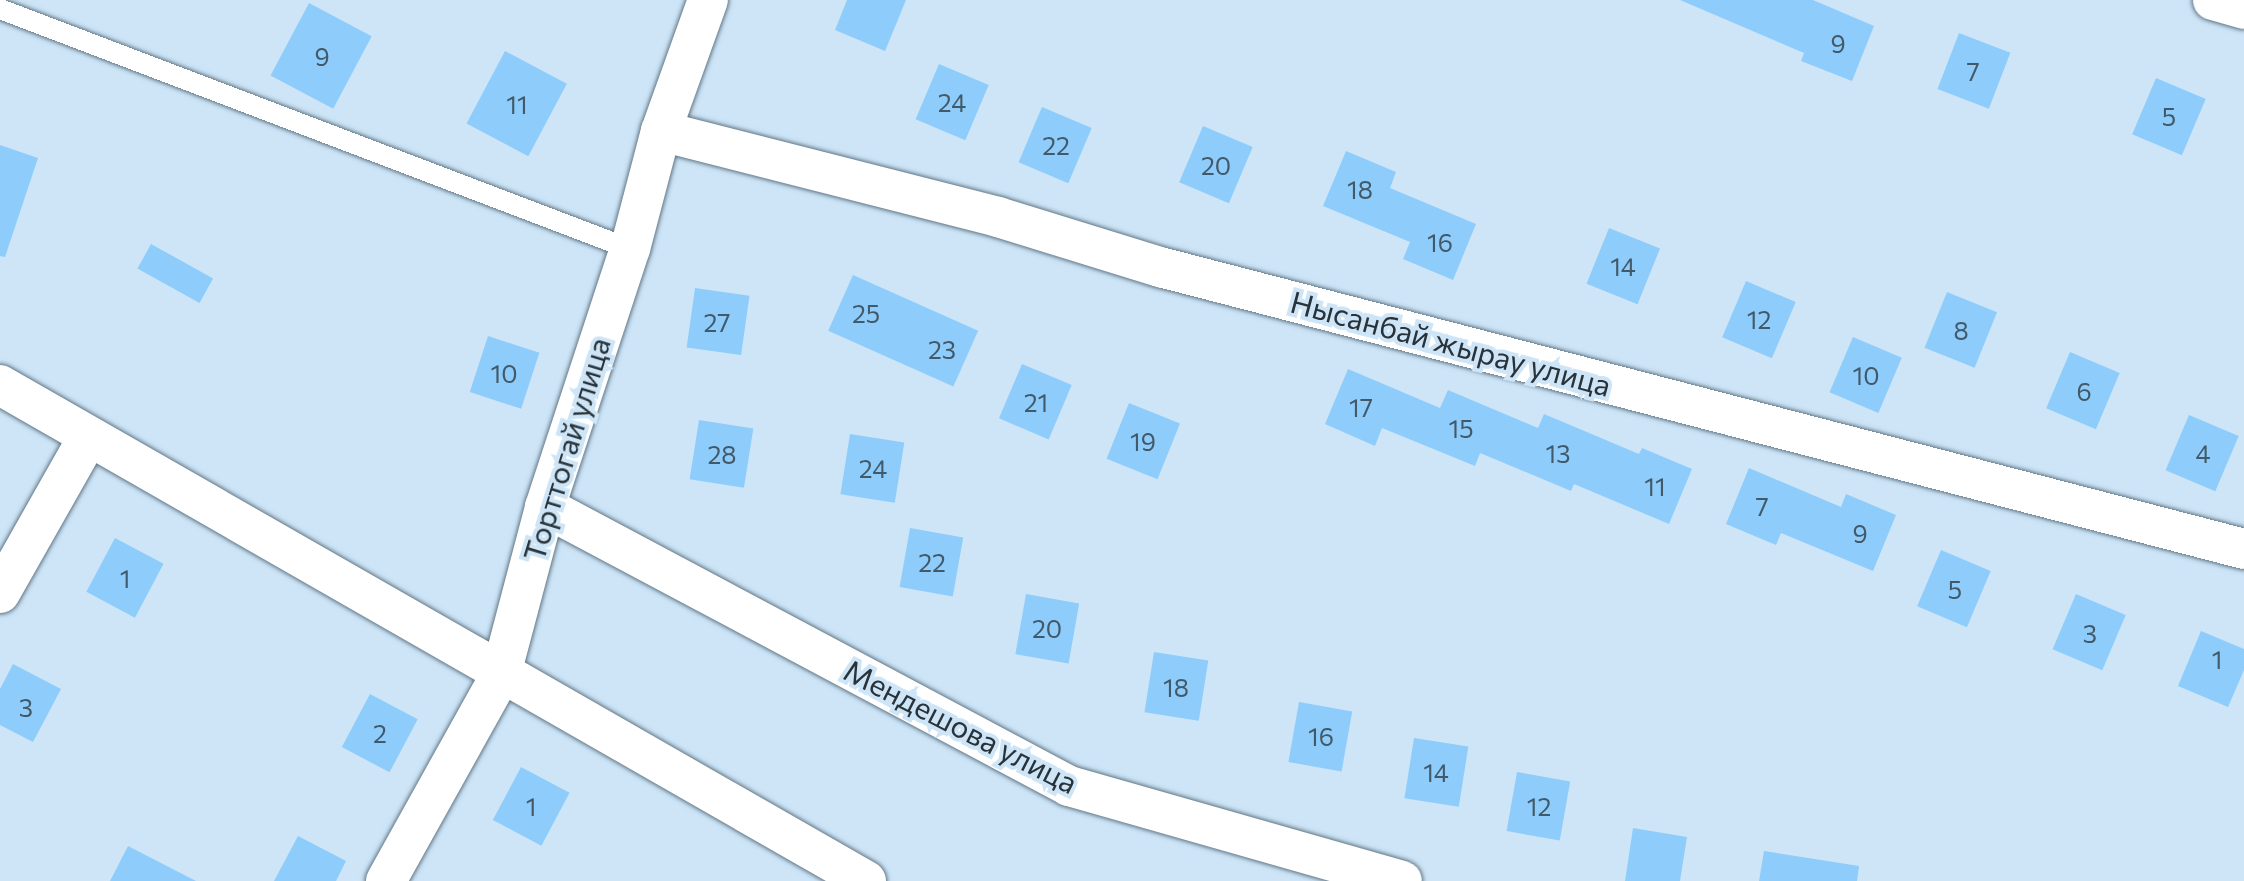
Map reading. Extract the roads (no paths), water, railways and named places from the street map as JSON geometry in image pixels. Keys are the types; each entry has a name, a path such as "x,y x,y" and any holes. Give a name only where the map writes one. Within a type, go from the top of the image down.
{"street":[{"name":"Торттогай улица","path":"386,881 501,674 545,507 630,250 661,131 708,0"},
{"path":"2214,0 2244,8"},
{"name":"Нысанбай жырау улица","path":"661,131 998,218 1160,268 2244,549"},
{"path":"0,385 866,881"},
{"path":"0,594 89,436"},
{"name":"Мендешова улица","path":"545,507 1069,786 1402,881"}],"lane":[{"path":"0,9 630,250"}]}
